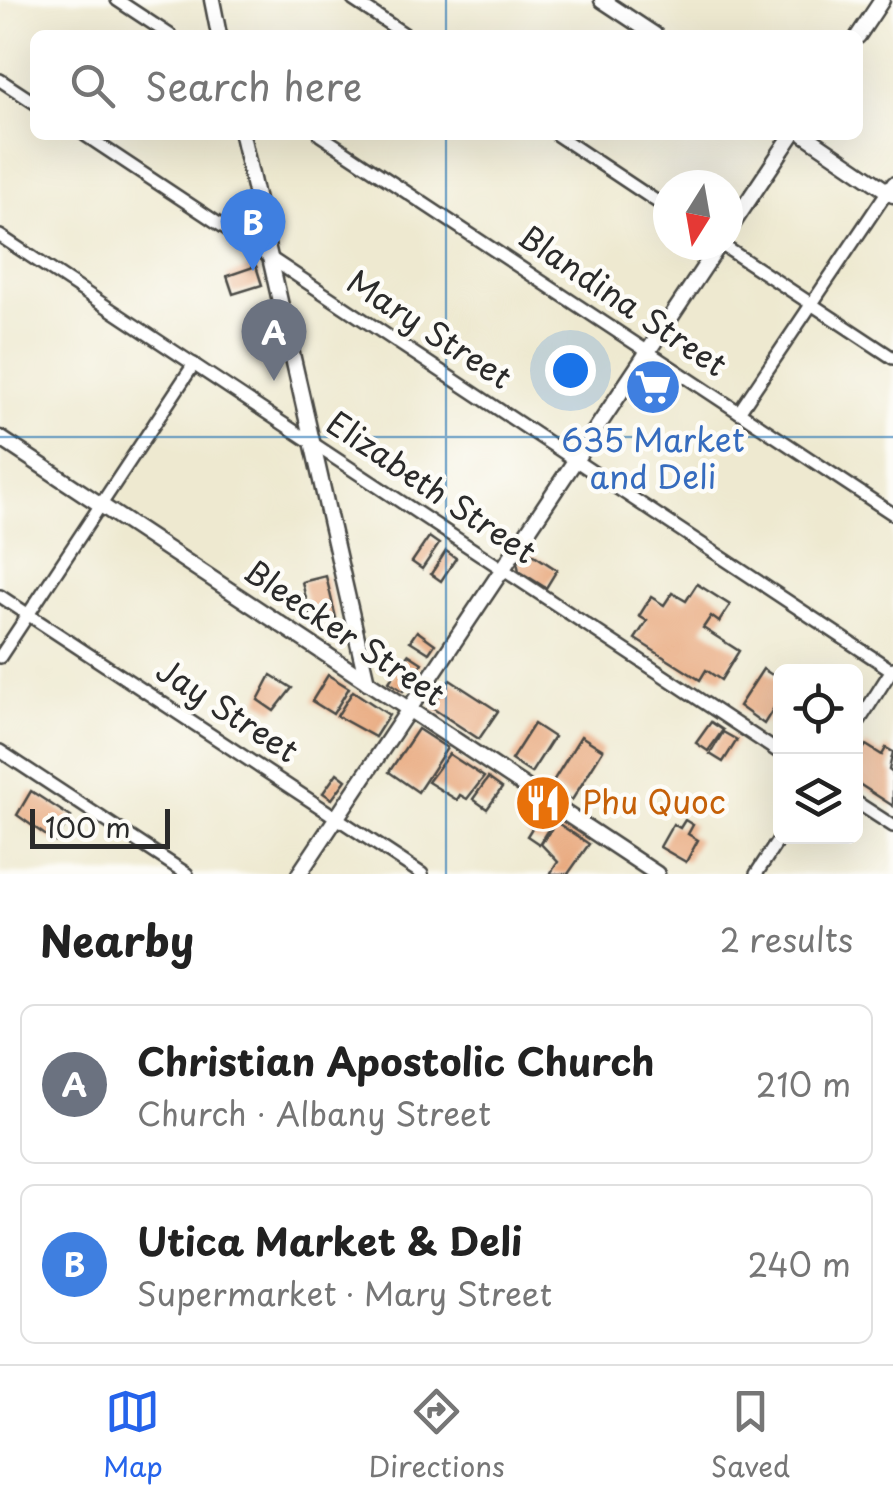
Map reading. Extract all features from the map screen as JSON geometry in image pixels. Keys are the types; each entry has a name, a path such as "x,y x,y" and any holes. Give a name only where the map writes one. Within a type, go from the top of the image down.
{"street":[{"path":"117,0 162,30"},
{"path":"212,0 218,30"},
{"path":"354,0 399,30"},
{"path":"602,0 647,30"},
{"path":"862,30 882,0"},
{"path":"0,80 30,100"},
{"name":"Mary Street","path":"92,140 893,670"},
{"path":"243,140 368,682"},
{"name":"Blandina Street","path":"328,140 893,514"},
{"path":"564,140 653,199"},
{"path":"743,208 789,140"},
{"path":"739,412 891,190 813,140"},
{"name":"Elizabeth Street","path":"0,236 773,748"},
{"path":"299,874 710,260"},
{"path":"743,260 893,358"},
{"path":"0,656 194,364"},
{"name":"Bleecker Street","path":"0,438 657,874"},
{"name":"Jay Street","path":"0,596 422,874"},
{"path":"863,715 893,670"},
{"path":"0,750 187,874"},
{"path":"863,807 893,826"},
{"path":"756,874 775,844"}],"building":[{"path":"256,266 262,285 233,294 227,276"},
{"path":"652,374 668,384 660,398 644,388"},
{"path":"429,537 439,544 422,569 412,562"},
{"path":"525,549 557,570 546,588 519,571 517,562"},
{"path":"446,551 456,558 441,581 431,574"},
{"path":"326,576 336,618 312,623 302,582"},
{"path":"697,584 730,605 719,622 711,616 703,628 739,651 721,680 706,670 700,680 635,639 647,621 639,616 651,597 664,605 672,593 686,601"},
{"path":"417,631 435,644 429,653 410,641"},
{"path":"408,654 422,663 403,691 389,682"},
{"path":"763,669 773,675 773,709 764,724 739,706"},
{"path":"271,675 292,688 274,711 258,700"},
{"path":"328,675 349,688 333,714 312,701"},
{"path":"450,680 498,711 479,739 432,708"},
{"path":"353,691 389,715 375,737 337,716"},
{"path":"711,722 723,730 708,751 696,743"},
{"path":"534,724 554,737 531,773 511,760"},
{"path":"418,729 447,748 418,792 389,772"},
{"path":"723,732 737,740 723,762 710,754"},
{"path":"581,736 603,750 572,800 550,786"},
{"path":"866,745 882,755 886,748 893,752 889,770 893,773 893,806 863,787"},
{"path":"449,754 484,777 467,799 460,795 457,800 428,782"},
{"path":"337,773 346,780 332,799 323,793"},
{"path":"488,778 502,788 487,809 473,799"},
{"path":"31,791 71,817 55,842 17,815"},
{"path":"542,812 554,820 539,844 527,836"},
{"path":"685,820 693,825 688,834 698,840 686,862 660,847 673,824 680,828"},
{"path":"556,822 589,844 568,874 550,874 558,862 541,844"}],"place":[{"name":"Utica Market & Deli","path":"253,271"},
{"name":"Christian Apostolic Church","path":"274,381"},
{"name":"635 Market and Deli","path":"653,387"},
{"name":"Phu Quoc","path":"543,803"}]}
